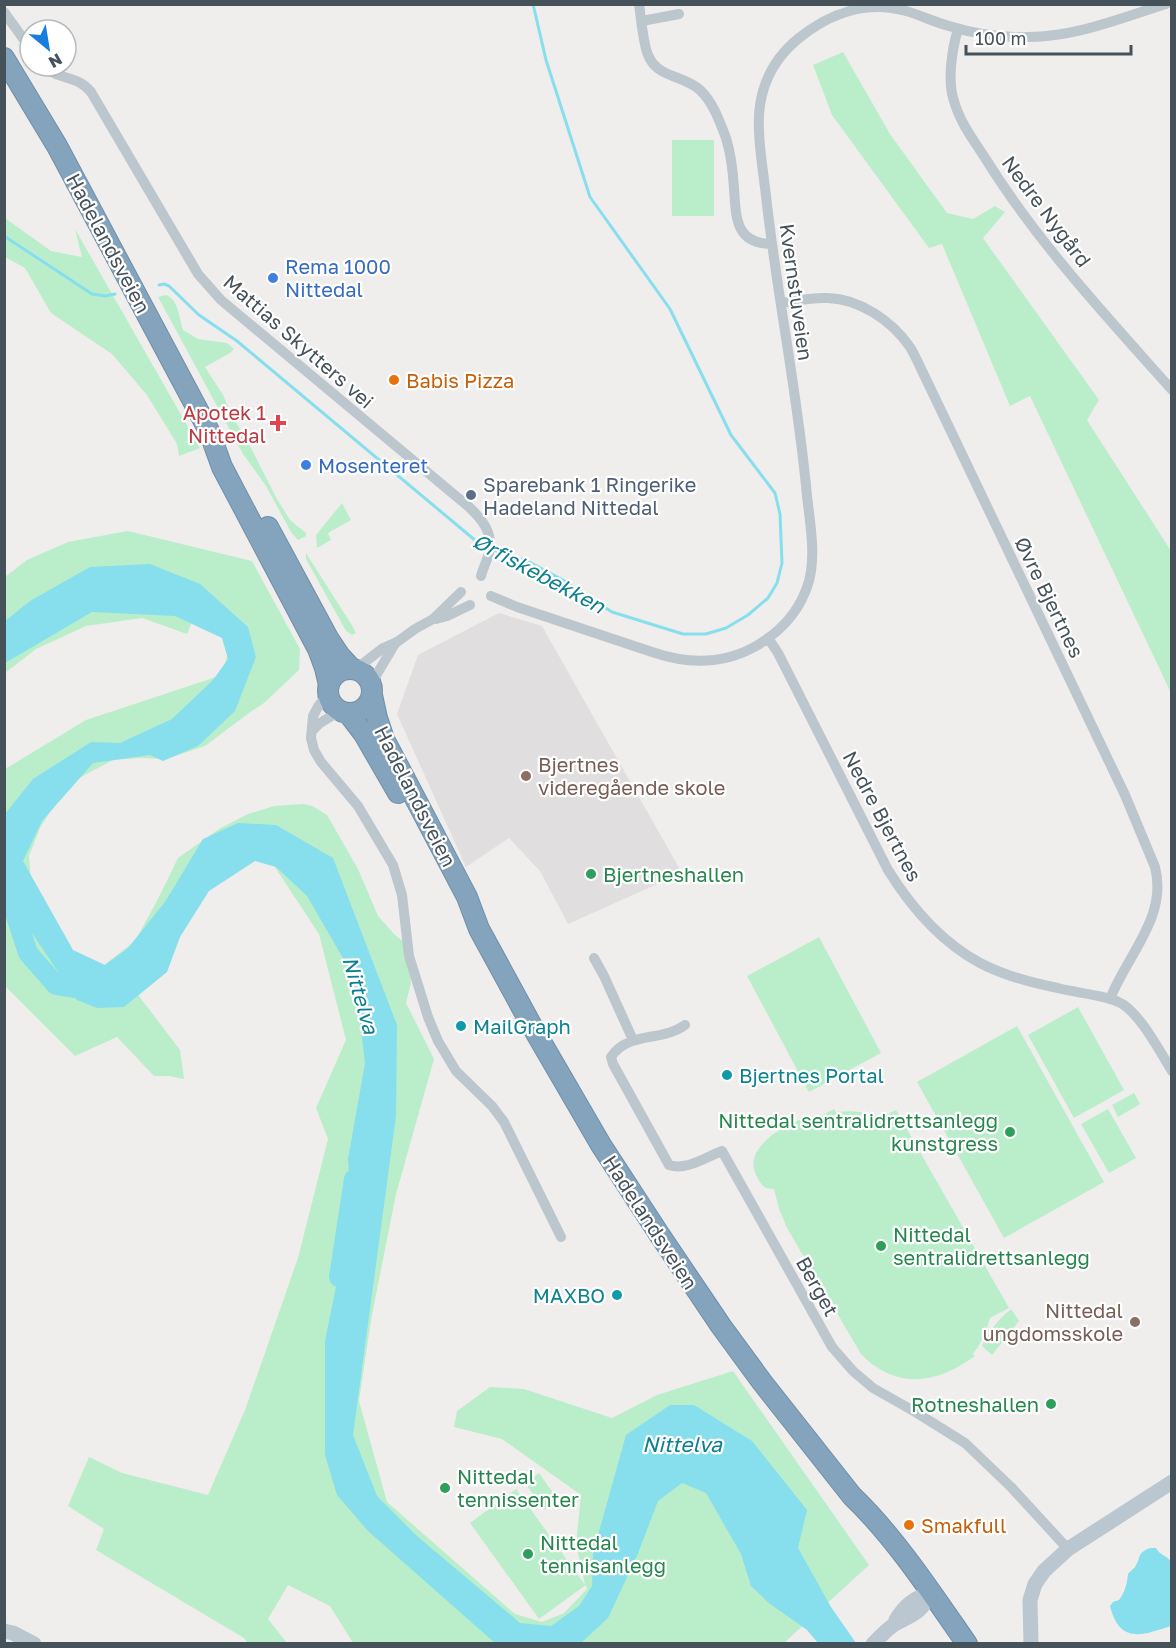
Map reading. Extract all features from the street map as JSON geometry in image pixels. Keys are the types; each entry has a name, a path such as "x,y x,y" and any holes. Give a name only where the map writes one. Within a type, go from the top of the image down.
{"highway":[{"name":"Hadelandsveien","path":"4,58 57,146 209,431 230,460 331,644 354,669"},
{"name":"Hadelandsveien","path":"209,431 222,467 318,649 336,701 371,744 455,899 479,929"},
{"path":"354,669 367,676 372,689 365,707 357,712 336,701 333,677 339,671 354,669"},
{"name":"Hadelandsveien","path":"372,689 381,731 467,897 479,929 601,1145 705,1303 749,1364 852,1496 865,1521 925,1598 967,1644"},
{"name":"Hadelandsveien","path":"925,1598 951,1644"}],"main road":[{"path":"1031,1644 1029,1609 1032,1592 1044,1571 1068,1549 1172,1482"},
{"path":"873,1644 893,1625 901,1611 925,1598"},
{"path":"4,1631 34,1644"}],"street":[{"path":"639,4 648,55 656,68 700,90 716,114 727,141 733,173 736,215 742,231 762,244 772,243"},
{"name":"Kvernstuveien","path":"491,596 631,646 683,661 703,662 728,657 768,638 784,624 801,602 810,579 812,561 805,473 772,243 759,114 768,76 786,50 802,36 829,19 848,11 868,7 904,11 958,29 995,36 1041,37 1082,30 1166,4"},
{"path":"4,12 18,31"},
{"path":"642,21 679,14"},
{"name":"Nedre Nygård","path":"958,29 952,59 952,93 961,119 1013,202 1090,296 1172,390"},
{"name":"Mattias Skytters vei","path":"70,78 80,81 91,92 182,248 212,291 484,523 490,539 490,550 481,576"},
{"name":"Øvre Bjertnes","path":"781,303 828,298 849,302 883,319 910,347 926,376 1125,795 1151,855 1159,886 1150,924 1116,983 1110,999"},
{"path":"354,669 383,648 433,619 461,592"},
{"path":"433,619 447,616 470,605"},
{"name":"Nedre Bjertnes","path":"768,638 778,653 888,870 919,913 959,950 992,968 1052,987 1110,999"},
{"path":"372,689 382,663 396,642"},
{"path":"336,701 319,705 313,716 312,744 317,756 358,806 393,865 402,895 409,956 438,1041 456,1071 492,1106 504,1122 561,1237"},
{"path":"312,731 324,720 336,701"},
{"path":"594,958 633,1040"},
{"path":"1110,999 1125,1005 1136,1017 1172,1071"},
{"name":"Berget","path":"685,1025 674,1031 621,1045 611,1057 669,1166 677,1168 692,1164 722,1151 832,1347 853,1371 873,1388 965,1443 1011,1486 1068,1549"}],"shaded area":[{"name":"Bjertnes videregående skole","path":"499,613 542,626 682,873 568,924 540,871 509,838 466,867 397,714 418,655"}],"green space":[{"path":"843,52 890,134 947,213 973,219 995,206 1005,212 983,238 1099,400 1087,420 1171,551 1171,693 1030,396 1010,406 942,244 929,248 832,115 813,65"},
{"path":"672,140 714,140 714,216 672,216"},
{"path":"5,218 51,251 82,257 75,229 200,448 179,456 177,444 147,395 112,354 51,313 25,268 5,257"},
{"path":"166,295 176,305 183,330 198,339 227,343 234,349 205,367 223,395 277,499 290,520 306,533 306,536 298,540 291,532 266,486 243,454 158,297"},
{"path":"342,503 351,520 328,533 331,540 317,548 316,535"},
{"path":"128,531 252,561 300,649 299,670 264,703 205,746 166,759 113,760 81,777 60,796 40,828 29,856 31,882 66,953 104,965 135,941 178,858 219,829 248,814 274,806 303,804 312,806 327,815 358,869 378,916 395,935 408,945 411,983 406,1003 434,1059 396,1194 371,1320 359,1401 387,1502 515,1614 542,1622 564,1613 587,1589 586,1585 539,1619 470,1523 516,1489 585,1585 576,1544 581,1495 502,1439 454,1427 457,1411 490,1387 524,1389 612,1418 657,1395 733,1371 869,1565 784,1643 353,1643 330,1606 288,1585 268,1619 287,1643 248,1643 244,1638 96,1550 104,1529 68,1506 89,1457 122,1473 208,1495 245,1410 298,1258 328,1139 316,1108 346,1040 319,934 263,849 209,864 136,992 180,1050 184,1079 154,1076 117,1037 75,1056 5,986 5,769 86,720 222,675 234,630 201,602 187,634 142,618 86,626 36,649 5,673 5,577 27,560 68,542"},
{"path":"306,553 356,633 352,635 346,631 306,559"},
{"path":"819,937 881,1053 809,1092 747,976"},
{"path":"1078,1007 1124,1090 1074,1118 1028,1035"},
{"name":"Nittedal sentralidrettsanlegg kunstgress","path":"1017,1026 1104,1182 1004,1238 917,1082"},
{"path":"1134,1093 1140,1104 1118,1117 1112,1105"},
{"path":"834,1109 836,1112 859,1112 882,1117 896,1110 1009,1308 990,1318 973,1354 975,1356 952,1370 926,1378 901,1378 869,1362 861,1354 787,1228 774,1189 764,1186 757,1177 754,1166 755,1157 759,1148 767,1140 795,1122 804,1118 808,1123"},
{"path":"1108,1109 1136,1158 1109,1173 1081,1124"},
{"path":"1011,1309 1019,1321 992,1355 982,1346 994,1326"},
{"path":"539,1473 558,1500 544,1510 525,1483"}],"water":[{"name":"Nittelva","path":"150,564 200,584 248,627 256,657 235,711 198,746 163,761 150,755 93,763 42,821 23,861 73,950 105,965 128,948 165,902 203,839 238,823 276,825 333,858 397,1025 396,1116 353,1435 377,1496 417,1536 520,1623 551,1626 579,1606 592,1586 593,1553 626,1435 670,1405 694,1405 752,1441 807,1510 798,1548 831,1607 856,1643 818,1643 807,1630 770,1604 751,1586 741,1554 706,1493 682,1483 658,1501 637,1556 608,1618 580,1644 495,1643 368,1531 337,1495 325,1455 325,1341 351,1213 348,1159 365,1063 355,979 307,896 276,867 255,861 209,891 180,937 167,972 124,1007 97,1008 77,1000 5,893 5,814 33,779 91,742 120,743 172,719 213,680 228,659 222,638 175,616 92,612 5,663 5,621 30,601 90,567"},
{"path":"1150,1548 1156,1548 1171,1562 1171,1626 1134,1634 1120,1627 1110,1606 1121,1597 1128,1574 1135,1567 1141,1554"}],"waterway":[{"name":"Ørfiskebekken","path":"159,285 169,286 199,315 237,341 482,546 531,563 561,579 612,612 683,634 706,634 726,628 748,615 768,598 777,583 782,563 780,514 775,493 731,435 670,309 590,197 546,60 533,4"},
{"name":"Ørfiskebekken","path":"4,236 92,294 105,296 115,294"},
{"name":"Nittelva","path":"4,866 11,901 28,953 56,985 93,991"},
{"name":"Nittelva","path":"339,1277 354,1179"}],"place":[{"name":"Rema 1000 Nittedal","path":"273,278"},
{"name":"Babis Pizza","path":"394,380"},
{"name":"Apotek 1 Nittedal","path":"278,423"},
{"name":"Mosenteret","path":"306,465"},
{"name":"Sparebank 1 Ringerike Hadeland Nittedal","path":"471,495"},
{"name":"Bjertnes videregående skole","path":"526,776"},
{"name":"Bjertneshallen","path":"591,874"},
{"name":"MailGraph","path":"461,1026"},
{"name":"Bjertnes Portal","path":"727,1075"},
{"name":"Nittedal sentralidrettsanlegg kunstgress","path":"1010,1132"},
{"name":"Nittedal sentralidrettsanlegg","path":"881,1246"},
{"name":"MAXBO","path":"617,1295"},
{"name":"Nittedal ungdomsskole","path":"1135,1322"},
{"name":"Rotneshallen","path":"1051,1404"},
{"name":"Nittedal tennissenter","path":"445,1488"},
{"name":"Smakfull","path":"909,1525"},
{"name":"Nittedal tennisanlegg","path":"528,1554"}]}
